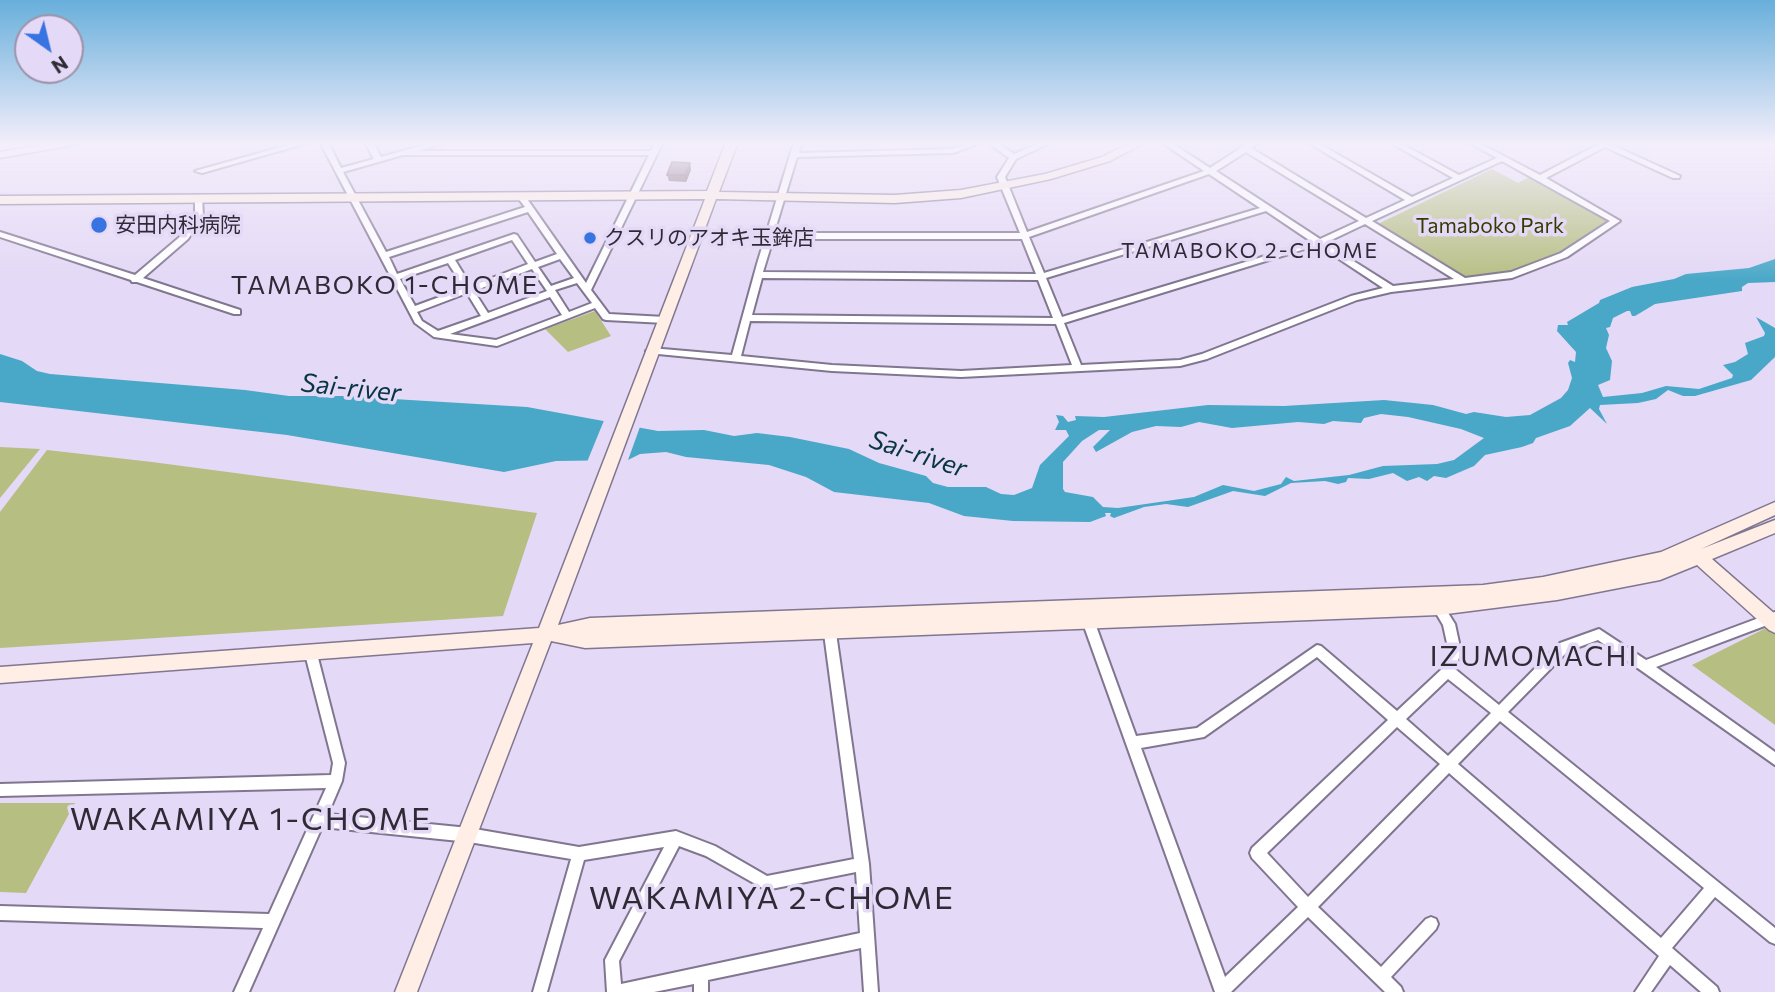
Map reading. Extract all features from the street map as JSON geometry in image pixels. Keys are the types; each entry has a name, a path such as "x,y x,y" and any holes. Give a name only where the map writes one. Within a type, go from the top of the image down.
{"street":[{"path":"347,188 419,323 437,335 497,342 596,304"},
{"path":"587,290 636,188"},
{"path":"406,992 469,835 715,188"},
{"path":"736,359 784,188"},
{"path":"0,200 198,197 525,203 632,196 712,195 895,199 996,188"},
{"path":"1005,188 1078,368"},
{"path":"770,236 1024,236 1161,188"},
{"path":"1238,188 1391,289"},
{"path":"1310,188 1465,281"},
{"path":"1391,188 1411,200"},
{"path":"747,318 1059,321 1320,242 1437,188"},
{"path":"651,351 832,368 961,373 1180,363 1204,358 1353,298 1391,289 1512,275 1564,255 1616,221 1558,188"},
{"path":"135,280 186,237 199,216 198,197"},
{"path":"525,203 606,317 665,320"},
{"path":"383,256 525,203"},
{"path":"759,275 1041,277 1268,208"},
{"path":"0,234 237,312"},
{"path":"396,277 514,237 567,315"},
{"path":"414,310 562,255"},
{"path":"450,259 486,317"},
{"path":"437,335 579,279"},
{"path":"0,675 543,635 585,640 829,625 1545,595 1660,573 1775,508"},
{"path":"1694,554 1775,526"},
{"path":"1694,554 1773,621"},
{"path":"1396,992 1308,907 1257,853 1448,671 1455,652 1449,624 1435,601"},
{"path":"1086,615 1223,991 1564,647 1599,634 1775,760"},
{"path":"1645,666 1773,621"},
{"path":"829,625 862,864 871,992"},
{"path":"1132,743 1200,733 1317,649 1712,992"},
{"path":"241,992 336,781 339,763 311,654"},
{"path":"1448,671 1775,937"},
{"path":"0,790 336,781"},
{"path":"318,820 469,835 579,854 676,838 710,851 766,883 862,864"},
{"path":"614,992 612,960 676,838"},
{"path":"540,992 579,854"},
{"path":"1642,992 1666,951 1714,887"},
{"path":"0,913 273,921"},
{"path":"1381,977 1431,924"},
{"path":"620,992 867,939"},
{"path":"701,975 701,992"}],"green space":[{"name":"Tamaboko Park","path":"1452,188 1553,188 1611,221 1561,253 1511,273 1466,279 1380,227 1380,223"},
{"path":"595,311 611,336 568,352 545,329"},
{"path":"0,447 40,449 0,498"},
{"path":"47,450 537,513 503,616 0,648 0,512"},
{"path":"1768,627 1775,632 1775,725 1692,665"},
{"path":"0,803 75,803 26,893 0,892"}],"water":[{"path":"1775,259 1775,282 1748,283 1742,287 1742,291 1655,304 1635,316 1627,311 1613,318 1610,327 1606,328 1609,335 1606,348 1612,361 1610,380 1598,385 1603,397 1642,393 1666,386 1699,389 1732,378 1733,375 1723,365 1748,354 1745,343 1764,336 1756,317 1775,328 1775,357 1751,380 1695,396 1683,396 1668,390 1656,399 1638,403 1600,405 1599,409 1607,424 1590,408 1570,426 1536,438 1533,443 1522,447 1485,455 1474,466 1446,478 1434,476 1427,481 1419,477 1407,481 1393,473 1369,479 1348,478 1346,482 1338,484 1325,481 1291,483 1265,496 1233,491 1188,507 1166,504 1144,507 1114,518 1110,516 1111,513 1105,513 1106,516 1090,522 1013,521 964,516 929,503 834,492 806,477 769,465 686,457 666,452 640,454 628,460 556,461 504,472 287,435 0,402 0,354 50,374 289,396 343,396 527,407 658,431 704,430 734,436 757,433 790,437 849,449 879,463 926,476 933,483 948,487 986,487 1001,494 1014,495 1032,488 1040,465 1069,436 1066,430 1055,430 1059,422 1056,415 1063,416 1068,422 1076,420 1075,416 1104,417 1208,405 1284,406 1384,400 1433,405 1466,414 1474,412 1506,417 1530,415 1561,398 1568,390 1572,378 1568,363 1570,360 1575,362 1576,352 1557,331 1558,325 1568,325 1567,322 1600,300 1632,287 1686,274 1749,268","holes":["1381,414 1461,429 1484,438 1454,460 1437,464 1383,466 1349,475 1294,481 1286,477 1281,484 1254,491 1223,485 1194,497 1118,508 1103,507 1093,497 1065,492 1063,489 1063,462 1082,441 1099,430 1110,430 1093,447 1096,452 1132,432 1156,426 1181,427 1199,422 1232,428 1298,422 1361,423 1364,418"]}],"pier":[{"path":"605,418 641,424 627,463 587,462"}],"place":[{"name":"安田内科病院","path":"99,225"},
{"name":"クスリのアオキ玉鉾店","path":"590,238"}],"district":[{"name":"TAMABOKO 2-CHOME","path":"1250,251"},
{"name":"TAMABOKO 1-CHOME","path":"385,285"},
{"name":"IZUMOMACHI","path":"1534,657"},
{"name":"WAKAMIYA 1-CHOME","path":"251,819"},
{"name":"WAKAMIYA 2-CHOME","path":"772,898"}],"water label":[{"name":"Sai-river","path":"351,388"},
{"name":"Sai-river","path":"918,454"}]}
